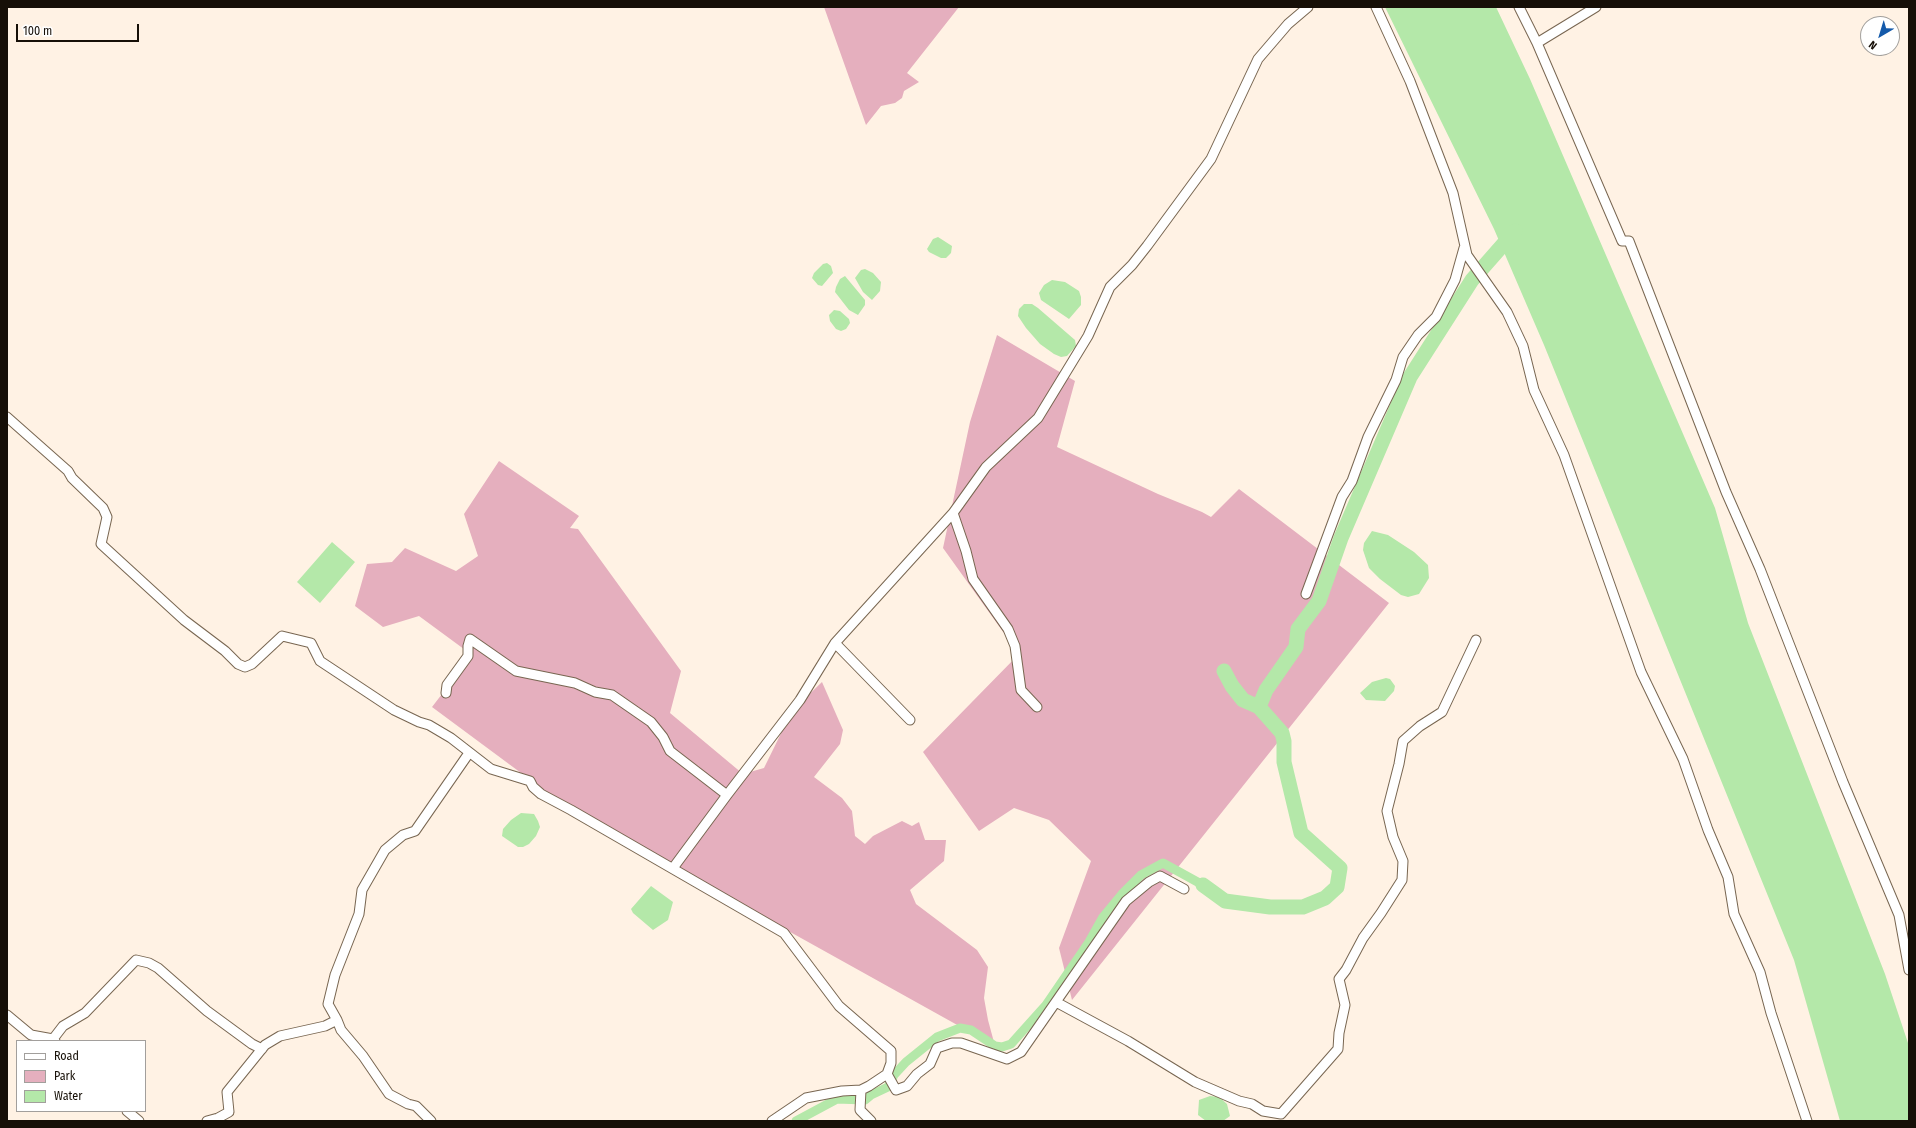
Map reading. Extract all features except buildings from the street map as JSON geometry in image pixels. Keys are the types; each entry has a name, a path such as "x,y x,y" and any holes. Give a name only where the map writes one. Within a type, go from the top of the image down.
{"street":[{"path":"673,868 800,700 835,643 953,512 986,467 1038,418 1088,336 1110,287 1132,265 1147,246 1211,159 1258,59 1288,24 1308,7"},
{"path":"1376,7 1410,81 1453,193 1465,251 1507,312 1523,346 1534,390 1564,455 1641,672 1683,759 1708,830 1728,877 1734,914 1760,972 1771,1013 1807,1121"},
{"path":"1519,7 1622,241 1629,241 1726,492 1760,569 1843,782 1899,915 1909,970"},
{"path":"1536,43 1596,7"},
{"path":"1306,594 1342,496 1352,481 1368,437 1396,380 1403,357 1418,334 1436,317 1455,280 1465,251"},
{"path":"7,417 68,471 72,478 103,508 106,517 101,544 184,620 225,651 238,664 245,667 252,664 282,636 311,643 320,661 394,710 429,725 451,738 469,754 492,769 530,781 533,787 541,794 673,868 784,933 839,1006 891,1051 891,1063 887,1074 861,1090 842,1091 806,1098 772,1121"},
{"path":"953,512 973,579 1008,629 1015,646 1021,690 1036,707"},
{"path":"446,693 447,685 468,656 470,639 516,671 575,683 595,692 612,694 651,722 663,737 670,751 727,795"},
{"path":"1056,1002 1122,1038 1195,1082 1239,1101 1252,1104 1262,1111 1280,1114 1338,1050 1339,1033 1345,1005 1339,979 1346,970 1363,938 1382,913 1402,880 1403,860 1393,837 1387,811 1399,764 1403,740 1420,726 1442,712 1476,640"},
{"path":"835,643 910,720"},
{"path":"431,1121 416,1106 408,1104 389,1094 363,1056 341,1030 328,1004 335,975 358,914 362,890 385,850 403,835 415,831 469,754"},
{"path":"887,1074 896,1090 907,1086 917,1074 930,1064 937,1048 952,1043 961,1043 1007,1059 1021,1052 1126,902 1149,882 1160,876 1184,889"},
{"path":"7,1015 31,1035 54,1040 63,1026 85,1013 136,960 149,963 158,968 207,1011 252,1044 262,1049"},
{"path":"207,1121 218,1118 229,1112 227,1092 265,1045 280,1036 325,1026 336,1020"},
{"path":"861,1090 860,1110 871,1121"},
{"path":"128,1112 138,1121"}],"green space":[{"path":"824,7 959,7 907,73 919,82 904,91 902,98 895,103 881,106 866,125"},
{"path":"997,335 1075,381 1057,447 1211,517 1239,489 1389,603 1072,1000 1059,948 1091,861 1049,820 1014,808 979,831 923,752 1019,654 943,548 970,422"},
{"path":"499,461 579,516 570,528 578,529 681,671 670,713 743,774 764,768 792,711 822,682 843,730 840,744 814,777 842,798 852,811 855,836 865,844 873,836 902,821 912,826 919,822 925,840 946,840 944,861 910,890 916,904 977,950 988,967 984,998 995,1046 571,810 432,707 472,655 419,616 383,627 355,606 367,564 392,562 405,548 456,571 478,556 464,514"}],"water":[{"path":"1385,7 1496,7 1530,79 1715,508 1748,623 1885,974 1909,1046 1909,1121 1840,1121 1794,960 1544,345 1494,229"},
{"path":"938,237 952,246 951,253 946,258 941,258 929,252 927,249 933,239"},
{"path":"827,263 831,266 833,273 822,286 818,285 812,278 814,273 823,264"},
{"path":"865,269 873,273 881,282 880,291 872,300 863,292 855,278 861,270"},
{"path":"845,276 865,300 865,305 858,315 849,310 835,292 840,279"},
{"path":"1052,280 1065,282 1079,291 1081,305 1069,319 1041,300 1039,293 1044,285"},
{"path":"1024,304 1032,304 1038,308 1075,340 1076,346 1067,356 1061,357 1054,354 1040,344 1026,328 1018,316 1019,309"},
{"path":"834,310 840,311 849,319 850,323 846,329 841,331 836,329 830,321 829,315"},
{"path":"1372,531 1388,535 1414,552 1428,565 1429,578 1419,594 1408,597 1401,595 1380,579 1369,568 1363,550 1364,543"},
{"path":"332,542 355,562 320,603 297,582"},
{"path":"1386,678 1390,679 1395,686 1394,691 1385,701 1366,700 1360,693 1372,682"},
{"path":"521,813 534,814 540,827 536,836 529,844 523,847 518,847 502,836 503,829 511,820"},
{"path":"651,886 673,902 668,920 653,930 633,913 631,909"},
{"path":"1210,1096 1219,1097 1227,1104 1230,1116 1223,1121 1206,1121 1198,1115 1199,1100"}],"waterway":[{"path":"1203,885 1225,901 1270,907 1303,907 1325,898 1337,887 1340,868 1301,833 1284,762 1284,741 1282,733 1259,707 1266,690 1296,647 1298,629 1319,601 1341,538 1410,377 1472,280 1515,231"},
{"path":"1224,671 1232,686 1243,700 1259,707"},
{"path":"796,1121 837,1099 865,1100 871,1095 888,1087 894,1075 906,1062 937,1037 960,1028 971,1030 995,1046 1002,1047 1011,1044 1046,1005 1089,942 1103,917 1122,894 1141,875 1163,863 1203,885"}]}
